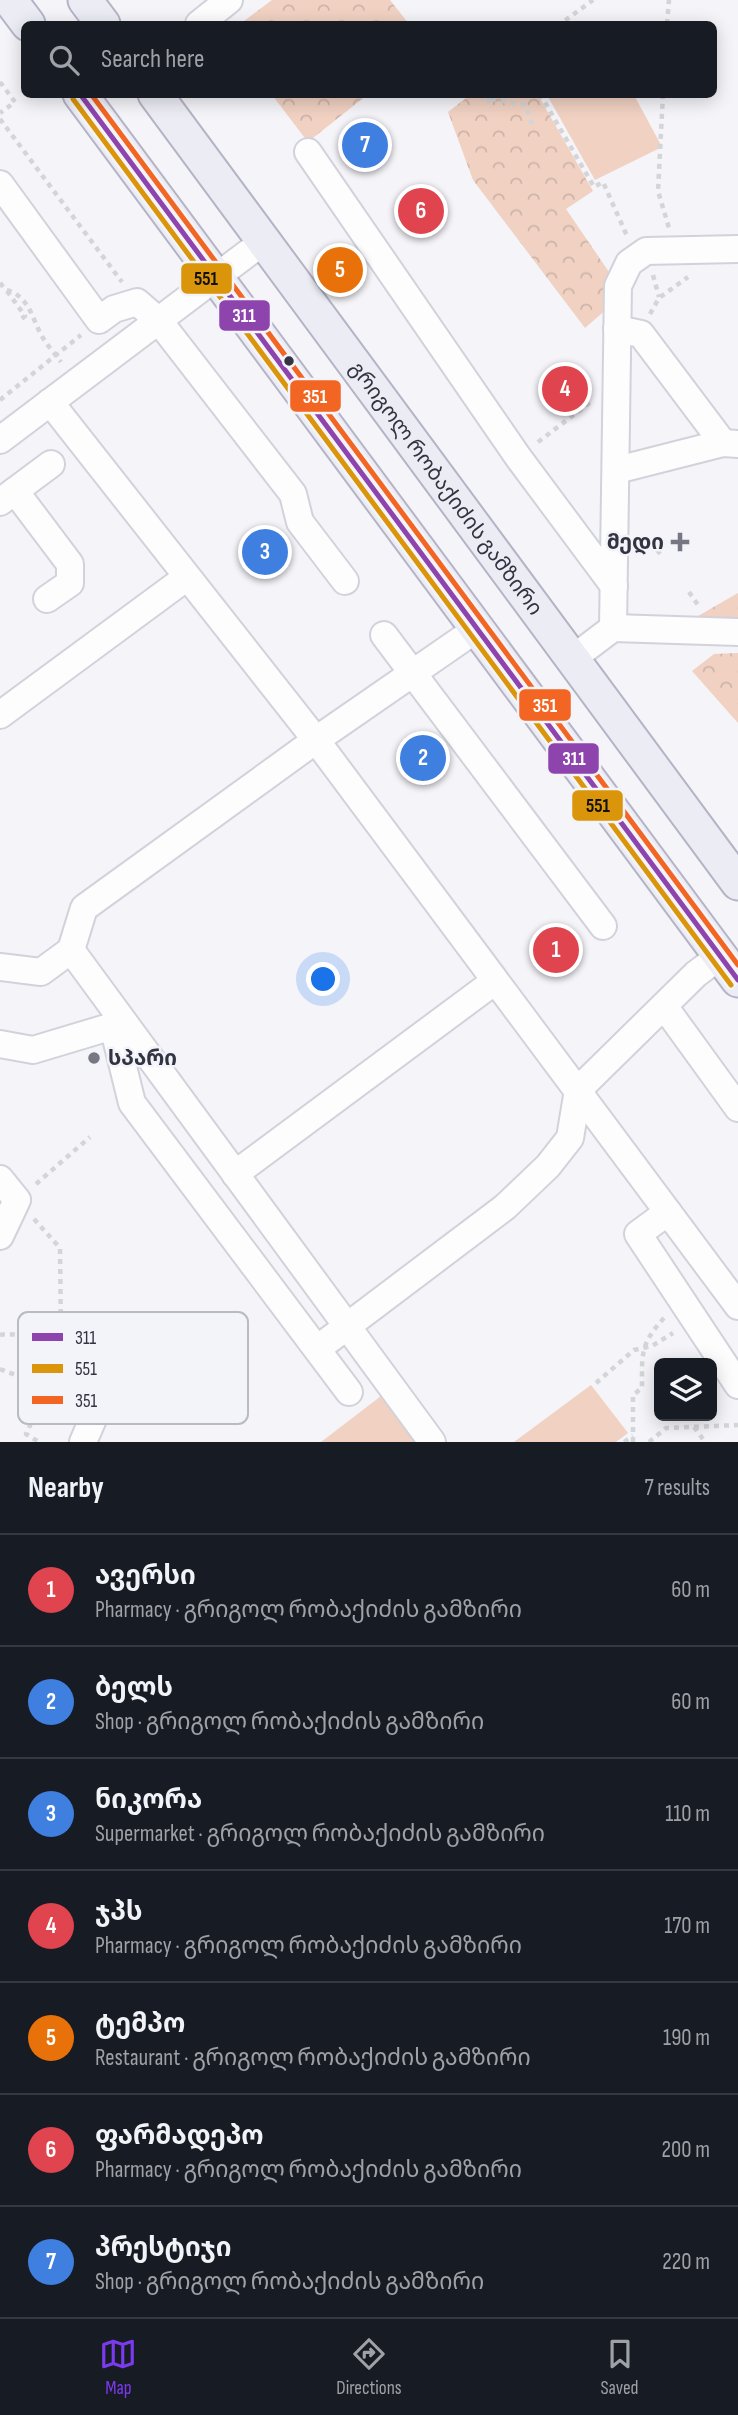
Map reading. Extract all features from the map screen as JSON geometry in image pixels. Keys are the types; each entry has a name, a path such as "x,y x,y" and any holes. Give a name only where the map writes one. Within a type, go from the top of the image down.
{"main road":[{"path":"10,0 26,21"},
{"path":"85,0 101,21"},
{"path":"83,98 729,968"},
{"name":"გრიგოლ რობაქიძის გამზირი","path":"158,98 738,883"}],"street":[{"path":"203,21 229,0"},
{"path":"308,152 518,457 614,586"},
{"path":"0,184 99,320 114,310 137,302 159,321 293,494 300,522 345,581"},
{"path":"0,440 264,241"},
{"path":"613,628 618,381 629,331 618,286 636,256 646,251 725,249"},
{"path":"617,470 731,444 629,331"},
{"path":"50,402 316,740 738,1306"},
{"path":"47,599 70,583 70,564 8,496 51,464"},
{"path":"0,715 187,577"},
{"path":"0,967 41,972 71,950 84,908 316,740 414,675 478,628"},
{"path":"572,659 613,628 738,632"},
{"path":"384,635 603,926"},
{"path":"71,950 117,1023 235,1174 432,1442"},
{"path":"317,1349 505,1207 548,1166 570,1138 578,1090 664,1006 729,968"},
{"path":"235,1174 495,981"},
{"path":"664,1006 738,1108"},
{"path":"0,1044 33,1050 117,1023"},
{"path":"117,1023 132,1102 349,1392"},
{"path":"0,1179 17,1200 0,1236"},
{"path":"668,1212 638,1234 738,1385"},
{"path":"83,1442 91,1424"}],"path":[{"path":"564,21 593,0"},
{"path":"667,21 669,0"},
{"path":"0,82 15,102 0,113"},
{"path":"484,98 486,102 492,99 525,105 532,124"},
{"path":"542,98 594,187 603,182 636,256"},
{"path":"663,98 658,191 676,249"},
{"path":"0,120 137,302"},
{"path":"629,331 659,298 725,249"},
{"path":"0,283 25,316 20,320"},
{"path":"6,290 17,293 76,382"},
{"path":"0,400 99,320"},
{"path":"518,457 618,381"},
{"path":"652,542 661,555"},
{"path":"689,592 698,605"},
{"path":"38,1182 90,1136"},
{"path":"17,1200 60,1248 63,1278 61,1312"},
{"path":"624,1442 633,1439 633,1395 642,1388 642,1349 646,1338 689,1309"},
{"path":"596,1383 634,1350 642,1349 689,1309"},
{"path":"0,1335 10,1332 18,1335"},
{"path":"0,1369 18,1376"},
{"path":"31,1424 26,1434 39,1442"},
{"path":"649,1442 666,1428 738,1425"},
{"path":"694,1427 705,1442"}],"green space":[{"path":"272,0 390,0 407,21 244,21"},
{"path":"274,98 363,98 308,142"},
{"path":"466,98 540,98 593,191 566,209 624,294 585,328 473,180 448,112"},
{"path":"549,98 636,98 662,147 595,180"},
{"path":"738,593 738,627 707,628 698,616"},
{"path":"738,653 738,723 692,671 714,654"},
{"path":"591,1385 628,1433 616,1442 514,1442"},
{"path":"385,1393 420,1439 416,1442 321,1442"}],"transit line":[{"name":"311","path":"83,98 738,980"},
{"name":"351","path":"94,98 738,965"},
{"name":"551","path":"73,99 731,985"}],"place":[{"name":"პრესტიჯი","path":"365,145"},
{"name":"ფარმადეპო","path":"421,211"},
{"name":"ტემპო","path":"340,270"},
{"name":"ჯპს","path":"565,389"},
{"name":"მედი","path":"680,542"},
{"name":"ნიკორა","path":"265,552"},
{"name":"ბელს","path":"423,758"},
{"name":"ავერსი","path":"556,950"},
{"name":"სპარი","path":"94,1058"}]}
